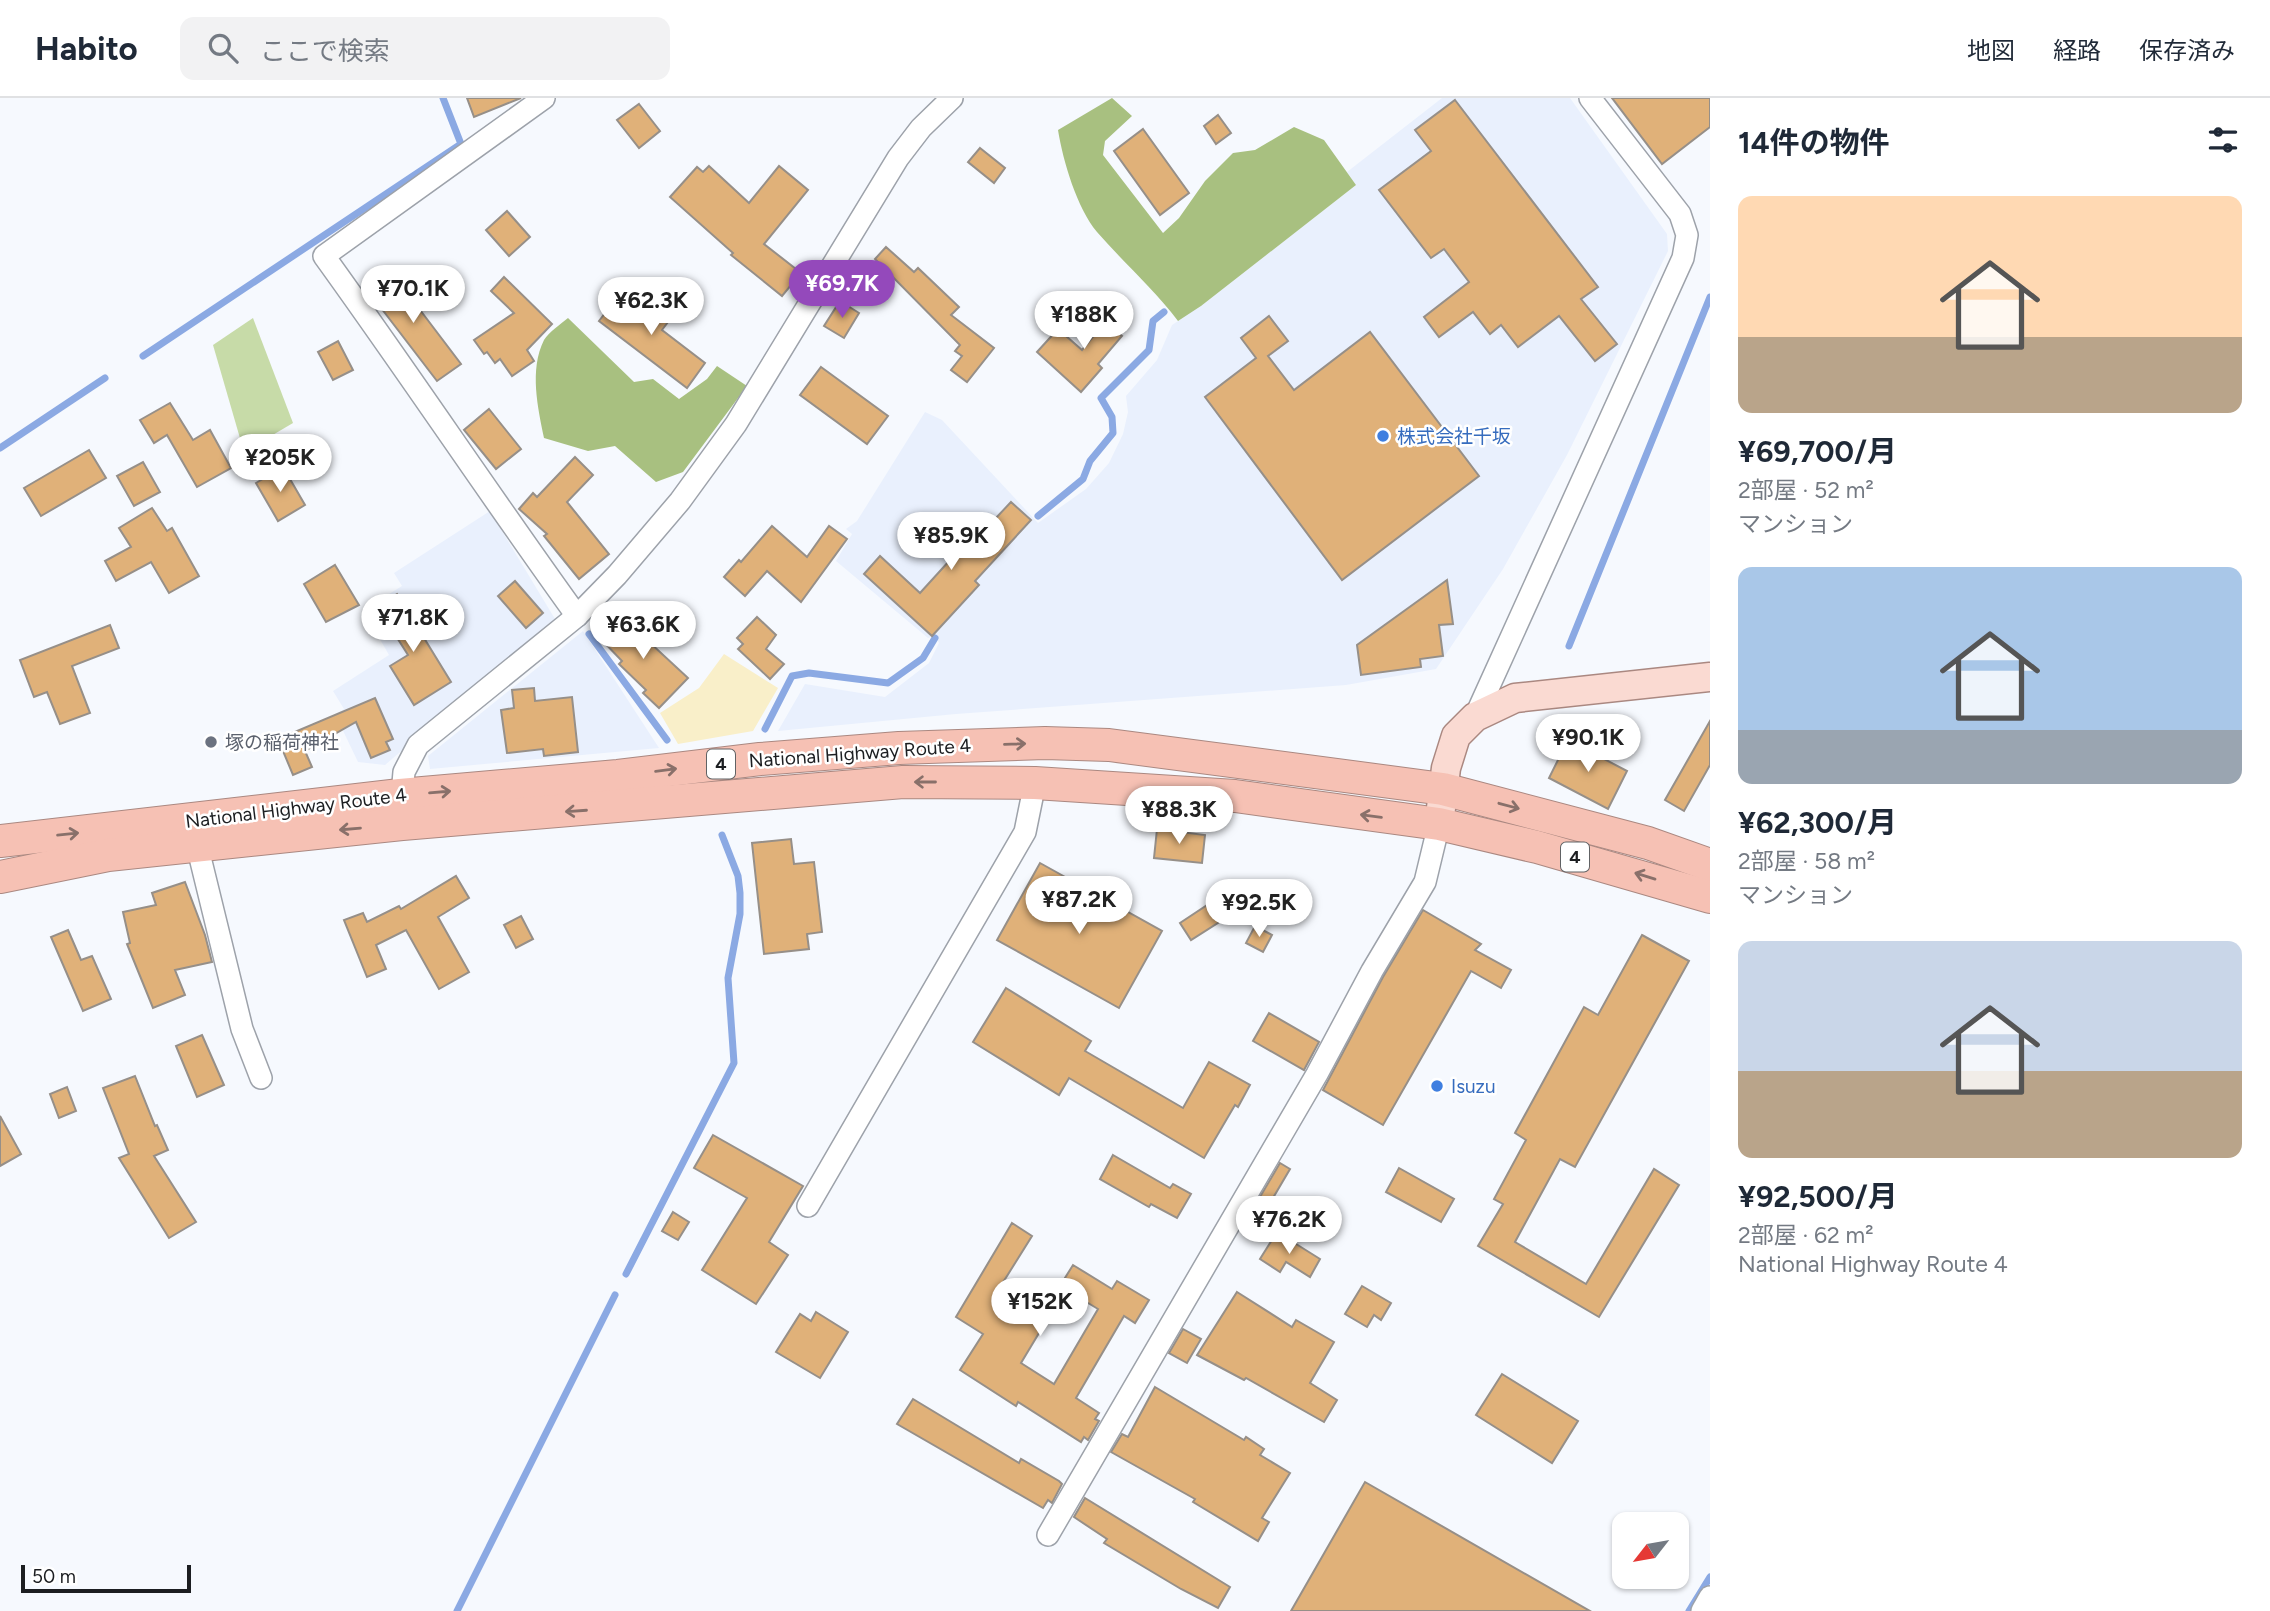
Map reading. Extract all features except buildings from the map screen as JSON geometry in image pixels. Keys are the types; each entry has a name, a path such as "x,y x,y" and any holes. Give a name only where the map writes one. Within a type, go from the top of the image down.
{"highway":[{"name":"National Highway Route 4","path":"0,877 108,855 197,845 401,810 843,752 1045,743 1109,745 1443,789 1648,843 1710,865"},
{"name":"National Highway Route 4","path":"0,841 401,810 902,782 1035,783 1235,796 1439,824 1537,846 1710,897"}],"main road":[{"path":"1439,824 1446,768 1456,736 1475,717 1515,698 1710,677"}],"street":[{"path":"544,98 324,256 577,616"},
{"path":"401,810 404,772 418,745 577,616 617,575 680,502 728,435 898,158 921,128 952,98"},
{"path":"1475,717 1683,258 1687,235 1680,214 1590,98"},
{"path":"808,1206 1025,832 1035,783"},
{"path":"1048,1535 1317,1074 1372,971 1425,882 1439,824"},
{"path":"197,845 242,1029 261,1078"},
{"path":"1702,1611 1710,1597"}],"shaded area":[{"path":"1442,98 1570,98 1667,234 1668,251 1567,455 1503,569 1436,669 1346,685 956,714 778,731 805,684 885,697 929,663 939,643 935,636 928,638 836,561 852,534 846,529 857,521 925,412 942,420 1038,523 1086,489 1109,463 1123,434 1128,412 1126,396 1157,360 1172,325 1201,306 1356,185 1347,172"},
{"path":"490,511 555,619 385,765 358,762 335,714 344,709 333,691 389,655 363,610 402,586 394,573"},
{"path":"583,631 659,748 430,769 428,756"}],"green space":[{"path":"1112,98 1132,116 1105,141 1103,155 1163,233 1179,218 1205,181 1233,153 1255,150 1294,127 1324,140 1356,185 1178,321 1097,232 1083,210 1067,170 1058,130"},
{"path":"253,318 293,423 244,452 213,345"},
{"path":"568,318 634,382 653,379 679,399 707,379 717,366 747,386 683,472 656,482 615,446 588,451 544,438 536,389 539,352 544,340"}],"sand":[{"path":"724,654 778,688 753,731 678,744 660,713 699,688"}],"waterway":[{"path":"143,356 461,144 443,98"},
{"path":"1569,646 1710,297"},
{"path":"1038,516 1083,479 1090,461 1113,433 1112,417 1101,398 1149,350 1153,321 1164,312"},
{"path":"0,448 105,378"},
{"path":"589,634 667,740"},
{"path":"765,729 792,676 809,673 888,683 923,658 935,638"},
{"path":"626,1274 734,1063 728,978 740,914 740,893 738,876 722,835"},
{"path":"457,1611 615,1295"},
{"path":"1689,1611 1710,1577"}],"place":[{"name":"株式会社千坂","path":"1383,436"},
{"name":"塚の稲荷神社","path":"211,742"},
{"name":"Isuzu","path":"1437,1086"}]}
